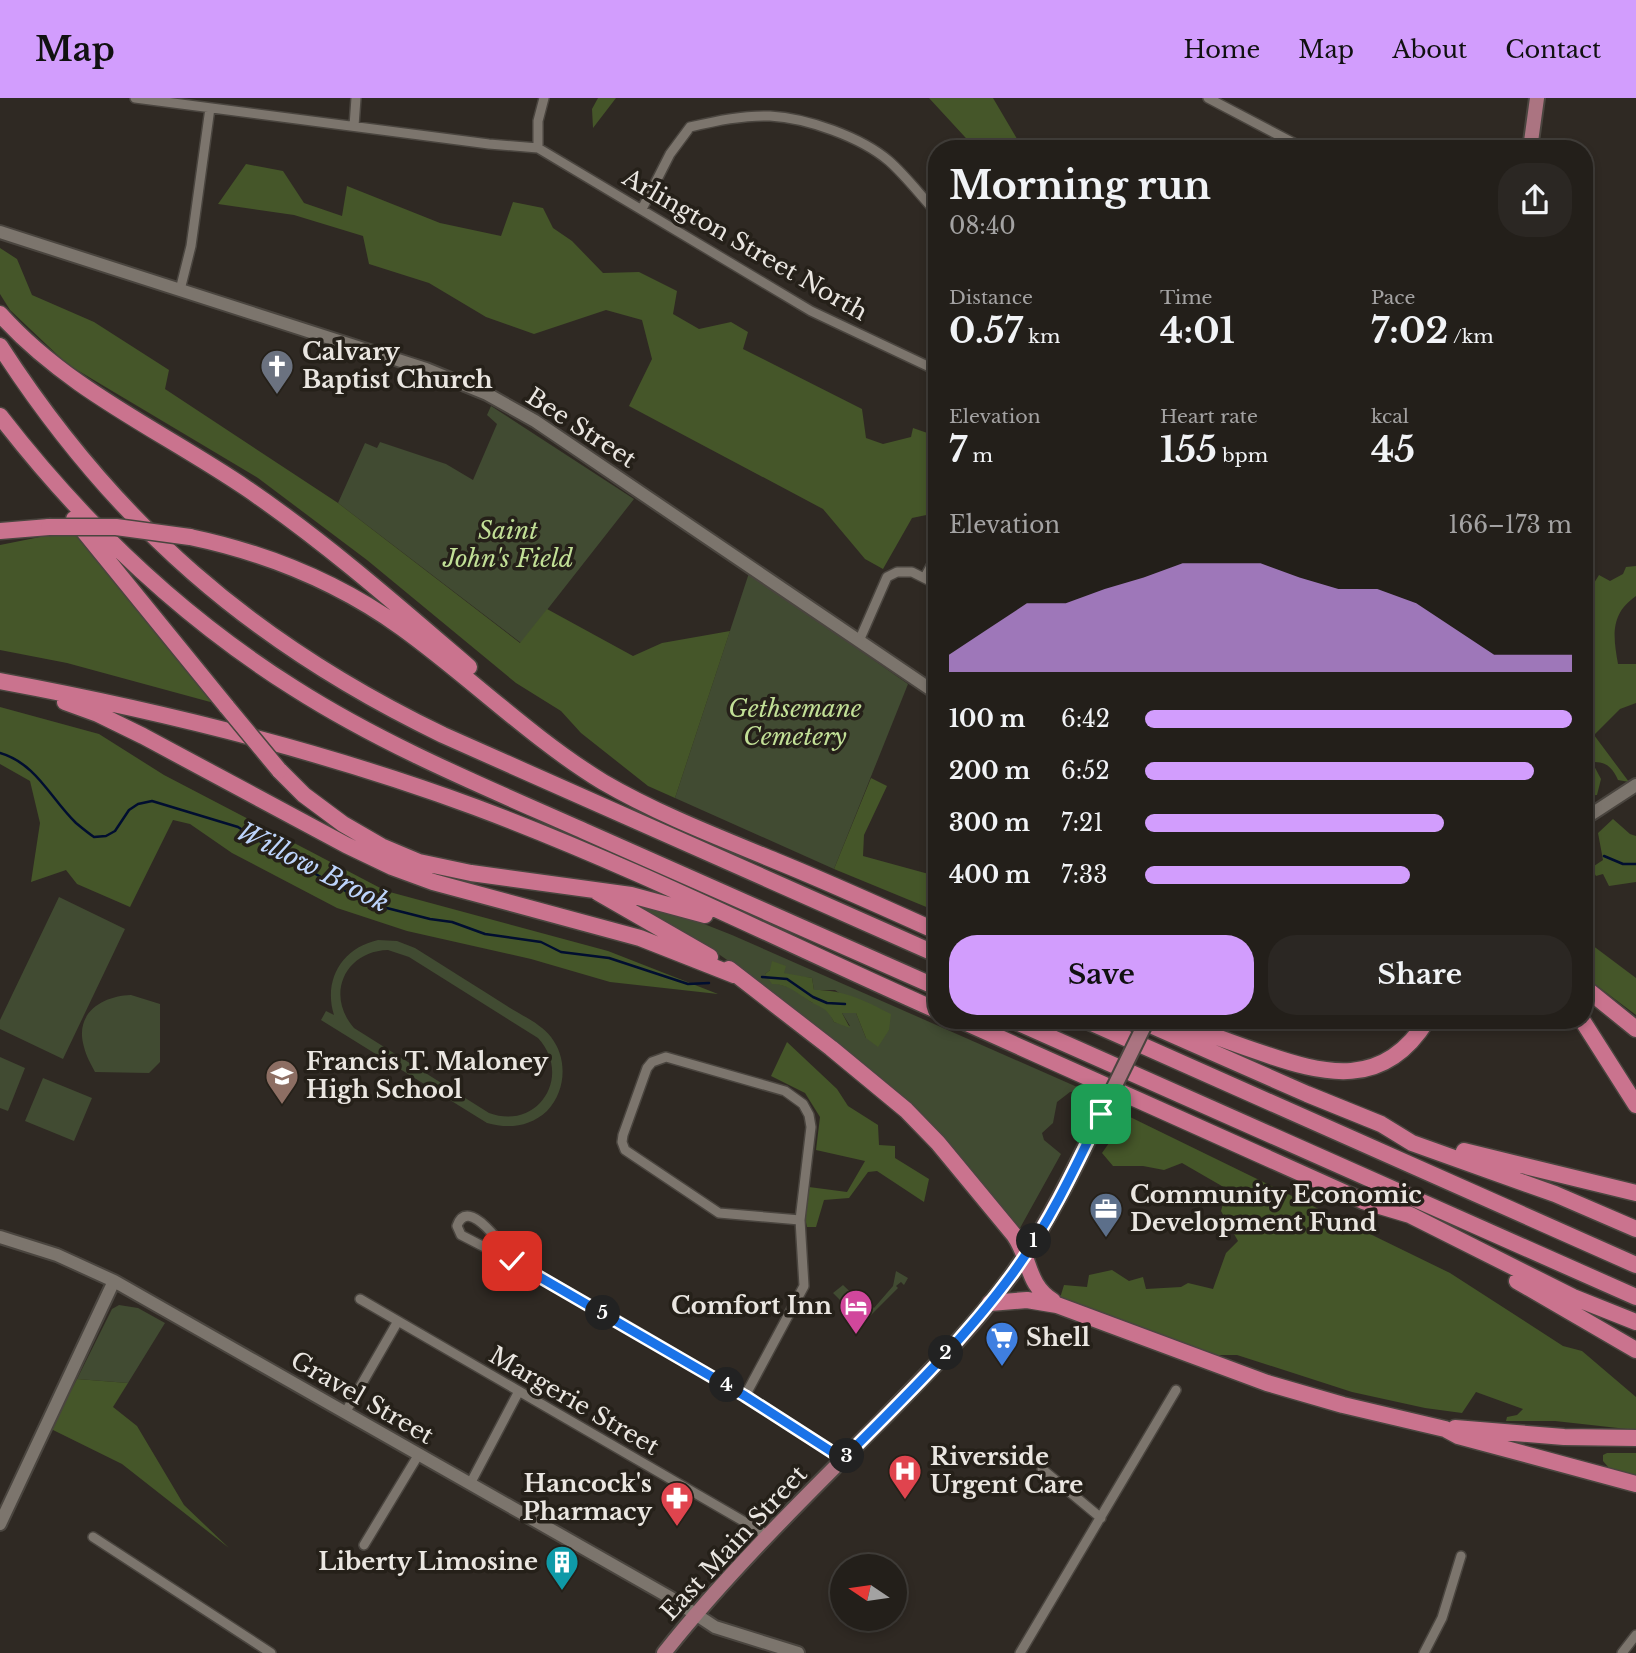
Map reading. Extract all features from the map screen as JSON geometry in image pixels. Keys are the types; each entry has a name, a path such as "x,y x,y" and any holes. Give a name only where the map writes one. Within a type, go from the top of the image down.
{"highway":[{"path":"0,314 39,353 71,378 235,481 315,539 524,715 553,748"},
{"path":"0,346 67,442 133,517 210,589 314,665 374,701 443,735 928,950"},
{"path":"2,418 12,442 22,456 279,770 304,795 343,824 408,858 453,870 597,892 614,892 669,904 708,916 756,936 780,940"},
{"path":"2,418 73,503 145,574 223,638 327,708 423,759 928,983"},
{"path":"0,531 48,527 123,527 190,537 272,559 357,600 418,640 553,748 603,781 649,806 928,928"},
{"path":"1,681 104,701 234,732 323,756 400,781 565,843 928,1006"},
{"path":"1,681 26,692 81,707 120,724 346,845 402,871 640,938 734,975"},
{"path":"597,892 726,967 831,1048 914,1117 1014,1235 1025,1255 1036,1286 1057,1305"},
{"path":"1593,994 1636,1029"},
{"path":"980,1029 1363,1201 1513,1278 1636,1350"},
{"path":"1032,1029 1636,1297"},
{"path":"1105,1029 1636,1265"},
{"path":"1159,1029 1381,1124 1491,1159 1636,1193"},
{"path":"1197,1029 1298,1065 1338,1073 1363,1069 1392,1057 1413,1040 1421,1029"},
{"path":"1588,1029 1636,1105"},
{"path":"1381,1124 1412,1143 1555,1194 1636,1229"},
{"path":"1363,1201 1410,1215 1564,1293 1636,1322"},
{"path":"990,1303 1027,1300 1057,1305 1268,1383 1343,1405 1445,1429 1458,1436 1636,1484"},
{"path":"1445,1429 1542,1436 1636,1438"}],"main road":[{"path":"1531,140 1537,98"},
{"name":"East Main Street","path":"664,1653 694,1615 936,1364 990,1303 1025,1255 1101,1114 1143,1029"}],"street":[{"path":"135,98 489,145 538,148 538,121 544,98"},
{"path":"354,126 356,98"},
{"path":"1208,98 1288,140"},
{"path":"180,290 191,246 209,108"},
{"path":"642,209 670,154 690,127 735,117 771,116 815,125 855,139 888,160 928,203"},
{"name":"Arlington Street North","path":"538,148 811,311 928,366"},
{"name":"Bee Street","path":"0,232 426,369 488,394 552,433 928,688"},
{"path":"859,641 887,577 897,572 912,572 926,577 928,573"},
{"path":"1593,813 1636,785"},
{"path":"745,1396 804,1286 800,1220 811,1127 809,1115 803,1104 785,1091 666,1057 652,1062 647,1068 623,1135 625,1150 719,1213 800,1220"},
{"path":"512,1261 490,1231 472,1217 459,1219 457,1226 461,1234 745,1396 843,1459"},
{"name":"Gravel Street","path":"0,1237 57,1255 114,1281 674,1600 715,1627 798,1653"},
{"path":"0,1524 114,1281"},
{"name":"Margerie Street","path":"360,1299 769,1535"},
{"path":"345,1413 398,1321"},
{"path":"1020,1653 1176,1390"},
{"path":"470,1484 519,1391"},
{"path":"364,1545 419,1454"},
{"path":"1042,1469 1101,1518"},
{"path":"93,1537 271,1653"},
{"path":"1424,1653 1442,1618 1461,1556"},
{"path":"1622,1653 1636,1636"}],"green space":[{"path":"598,98 616,98 593,128 592,109"},
{"path":"929,98 993,98 1018,140 968,140"},
{"path":"246,164 283,171 304,203 342,216 347,186 440,223 501,236 513,202 543,208 553,228 572,241 603,273 639,272 677,291 673,314 699,329 731,322 748,332 743,349 862,409 866,438 883,444 911,437 913,428 928,433 928,515 912,518 883,569 865,559 823,509 629,406 652,359 642,320 606,310 534,334 486,317 429,283 369,264 363,236 294,215 218,204"},
{"path":"0,248 17,259 32,295 94,322 169,370 165,389 338,503 520,643 547,609 633,656 662,643 730,631 675,798 648,786 581,733 561,711 516,683 367,560 258,478 67,364 10,310 0,294"},
{"name":"Saint John's Field","path":"491,406 634,499 521,643 338,503 365,443 377,448 380,442 446,464 473,480 497,424 487,415"},
{"path":"77,533 214,703 67,663 0,650 0,545 55,534"},
{"path":"1636,566 1636,596 1618,618 1615,644 1618,664 1636,664 1636,703 1620,709 1594,735 1629,782 1618,780 1605,764 1593,762 1593,585 1599,575 1610,581 1623,574 1626,567"},
{"name":"Gethsemane Cemetery","path":"749,573 908,684 834,869 675,798"},
{"path":"0,707 99,734 164,775 386,891 608,951 718,994 610,982 531,959 407,931 337,908 232,853 190,824 173,820 130,907 77,884 66,870 31,882 40,823 30,781 0,764"},
{"path":"1593,764 1601,779 1597,795 1593,795"},
{"path":"871,778 887,786 864,835 863,856 928,874 928,908 834,869"},
{"path":"1613,819 1636,836 1636,882 1609,886 1603,874 1596,876 1593,867 1603,860 1598,833"},
{"path":"59,897 125,929 63,1059 0,1029 0,1020"},
{"path":"643,907 694,920 732,935 928,1021 928,1029 945,1029 1084,1090 1070,1092 1057,1102 1053,1123 1042,1133 1044,1140 1061,1154 1020,1228 1016,1227 993,1199 749,975 717,953 643,911","holes":["770,970 812,978 814,990 835,990 889,1030 866,1038 856,1013 842,1013 850,1026 834,1022 828,1010 821,1005 811,1002 795,989 778,984 765,974"]},
{"path":"378,940 397,941 415,948 547,1032 560,1055 562,1075 558,1094 547,1111 518,1125 487,1123 321,1020 326,1011 334,1015 331,990 338,967 354,950","holes":["388,950 409,957 538,1038 548,1053 552,1068 551,1083 545,1097 535,1107 522,1114 507,1117 489,1113 354,1028 345,1015 341,1002 344,977 351,966 373,952"]},
{"path":"1593,946 1636,978 1636,1015 1593,983"},
{"path":"772,961 786,966 784,973 812,978 814,990 845,994 891,1014 889,1030 878,1047 866,1038 856,1013 842,1013 850,1028 834,1022 825,1010 791,989 772,984 765,974 770,970"},
{"path":"131,995 160,1004 160,1062 149,1073 95,1072 86,1054 82,1035 87,1016 101,1003"},
{"path":"787,1042 837,1089 848,1106 878,1125 879,1145 895,1146 895,1158 929,1179 924,1202 877,1171 868,1172 849,1198 824,1200 816,1227 807,1227 805,1218 809,1187 847,1192 865,1161 816,1150 820,1117 805,1093 771,1076"},
{"path":"0,1057 25,1068 8,1111 0,1108"},
{"path":"43,1078 92,1098 74,1141 25,1121"},
{"path":"1128,1116 1450,1273 1563,1346 1582,1351 1636,1397 1636,1430 1555,1421 1506,1421 1507,1417 1517,1415 1523,1409 1476,1392 1462,1413 1352,1392 1237,1355 1202,1355 1060,1298 1064,1285 1087,1287 1089,1275 1112,1270 1129,1281 1143,1277 1146,1289 1181,1287 1188,1283 1213,1289 1226,1253 1238,1241 1221,1211 1227,1189 1182,1163 1164,1170 1143,1166 1113,1166 1102,1153"},
{"path":"896,1271 908,1278 904,1285 901,1282 896,1286 898,1288 869,1317 862,1310 858,1314 833,1293 843,1285 864,1305 868,1302 874,1308 893,1286"},
{"path":"119,1305 138,1308 165,1323 128,1383 77,1379 112,1309"},
{"path":"77,1379 128,1383 113,1407 137,1426 184,1505 229,1548 122,1464 51,1429"},
{"path":"1636,1453 1636,1478 1609,1468 1603,1461 1603,1455"}],"waterway":[{"name":"Willow Brook","path":"0,753 13,758 33,773 76,823 94,837 106,836 115,831 129,810 138,804 152,801 238,827 275,851 375,905 452,922 485,934 541,942 561,952 609,958 688,984 709,983"},
{"name":"Willow Brook","path":"1604,856 1623,864 1636,864"},
{"name":"Willow Brook","path":"762,977 787,979 813,997 827,1003 845,1004"}],"place":[{"name":"Calvary Baptist Church","path":"277,396"},
{"name":"Francis T. Maloney High School","path":"282,1106"},
{"name":"Community Economic Development Fund","path":"1106,1239"},
{"name":"Comfort Inn","path":"856,1336"},
{"name":"Shell","path":"1002,1368"},
{"name":"Riverside Urgent Care","path":"905,1501"},
{"name":"Hancock's Pharmacy","path":"677,1528"},
{"name":"Liberty Limosine","path":"562,1592"}],"route":[{"path":"512,1261 745,1396 843,1459 936,1364 1014,1272 1047,1218 1101,1114"}]}
